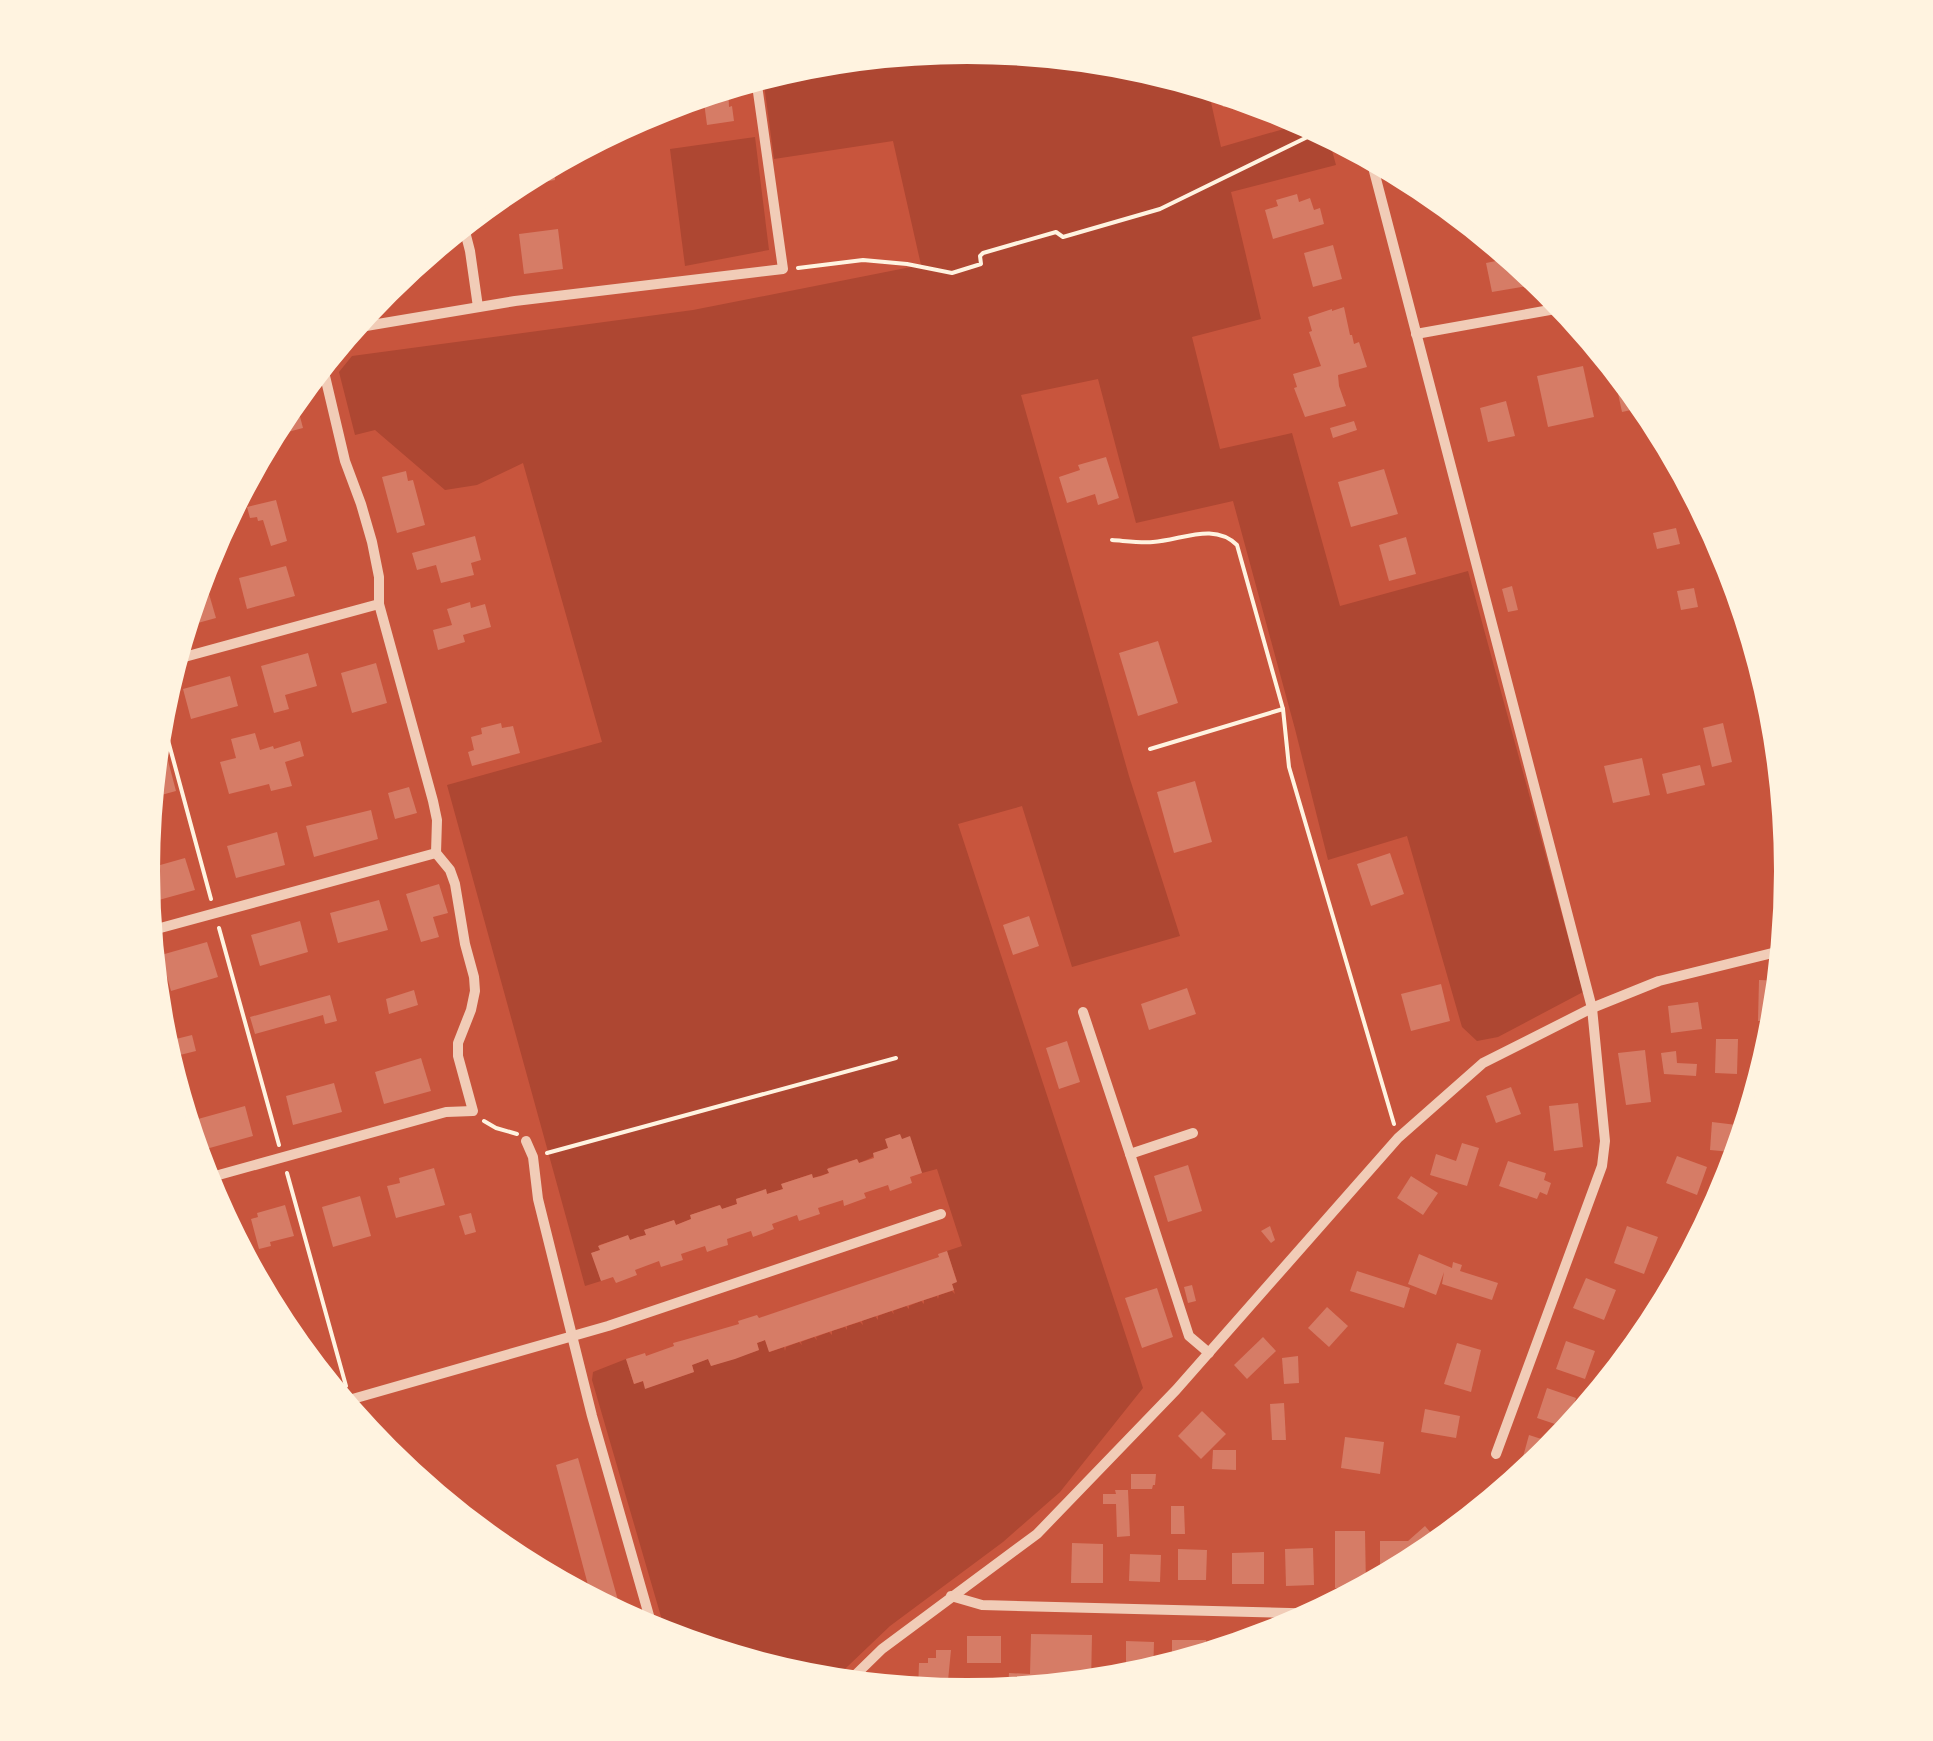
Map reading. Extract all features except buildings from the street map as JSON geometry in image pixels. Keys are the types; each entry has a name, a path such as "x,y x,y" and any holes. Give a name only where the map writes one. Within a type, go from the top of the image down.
{"street":[{"path":"362,327 478,306 783,270 757,85"},
{"path":"1373,166 1592,1008 1604,1142 1602,1166 1496,1454"},
{"path":"465,232 478,306"},
{"path":"1416,334 1554,309"},
{"path":"213,1176 446,1112 473,1111 458,1043 471,1010 474,977 464,944 455,884 436,852 433,801 380,604 372,542 344,460 324,373"},
{"path":"182,658 380,604"},
{"path":"156,929 436,852"},
{"path":"853,1676 882,1649 1037,1534 1209,1352 1398,1138 1483,1064 1592,1008 1659,981 1775,952"},
{"path":"1083,1012 1189,1336 1209,1352"},
{"path":"1130,1154 1193,1133"},
{"path":"526,1140 592,1416 650,1620"},
{"path":"350,1400 574,1336 941,1214"},
{"path":"951,1596 982,1605 1297,1613"}],"path":[{"path":"783,270 862,260 952,272 981,264 983,253 1056,232 1063,237 1160,208 1311,134"},
{"path":"1112,540 1152,542 1211,532 1228,536 1237,545 1283,709 1290,767 1398,1138"},
{"path":"1150,749 1283,709"},
{"path":"166,732 350,1400"},
{"path":"533,1157 896,1058"},
{"path":"473,1111 496,1128 526,1140"}],"shaded area":[{"path":"913,59 1020,59 1125,73 1209,95 1221,147 1294,126 1330,143 1336,165 1231,192 1261,319 1192,337 1220,449 1292,433 1340,606 1468,571 1583,992 1498,1037 1477,1041 1462,1027 1407,836 1328,860 1233,501 1136,523 1098,379 1021,395 1129,776 1180,936 1072,967 1022,806 958,824 1143,1388 1060,1492 1003,1542 890,1626 840,1674 756,1656 663,1625 592,1380 593,1372 626,1359 634,1384 643,1381 646,1388 694,1372 692,1365 708,1359 711,1366 759,1350 757,1343 765,1340 770,1352 784,1347 785,1351 799,1342 802,1345 801,1342 814,1337 817,1340 816,1337 829,1332 832,1335 832,1331 845,1327 847,1330 847,1326 860,1322 863,1325 862,1321 875,1316 878,1320 878,1316 891,1311 894,1314 893,1311 906,1306 909,1309 921,1301 924,1304 924,1300 937,1296 938,1299 952,1291 955,1294 952,1284 957,1281 947,1251 962,1246 937,1169 922,1173 910,1137 859,1163 857,1159 828,1168 829,1173 813,1178 811,1174 782,1184 783,1189 736,1199 737,1204 722,1209 719,1205 676,1225 674,1220 645,1230 646,1235 599,1245 600,1250 592,1253 601,1281 585,1286 447,785 602,742 523,463 477,485 445,490 375,430 355,435 339,372 352,356 693,310 921,265 893,141 774,159 764,83 860,64"},
{"path":"755,137 769,250 685,266 670,149"}]}
